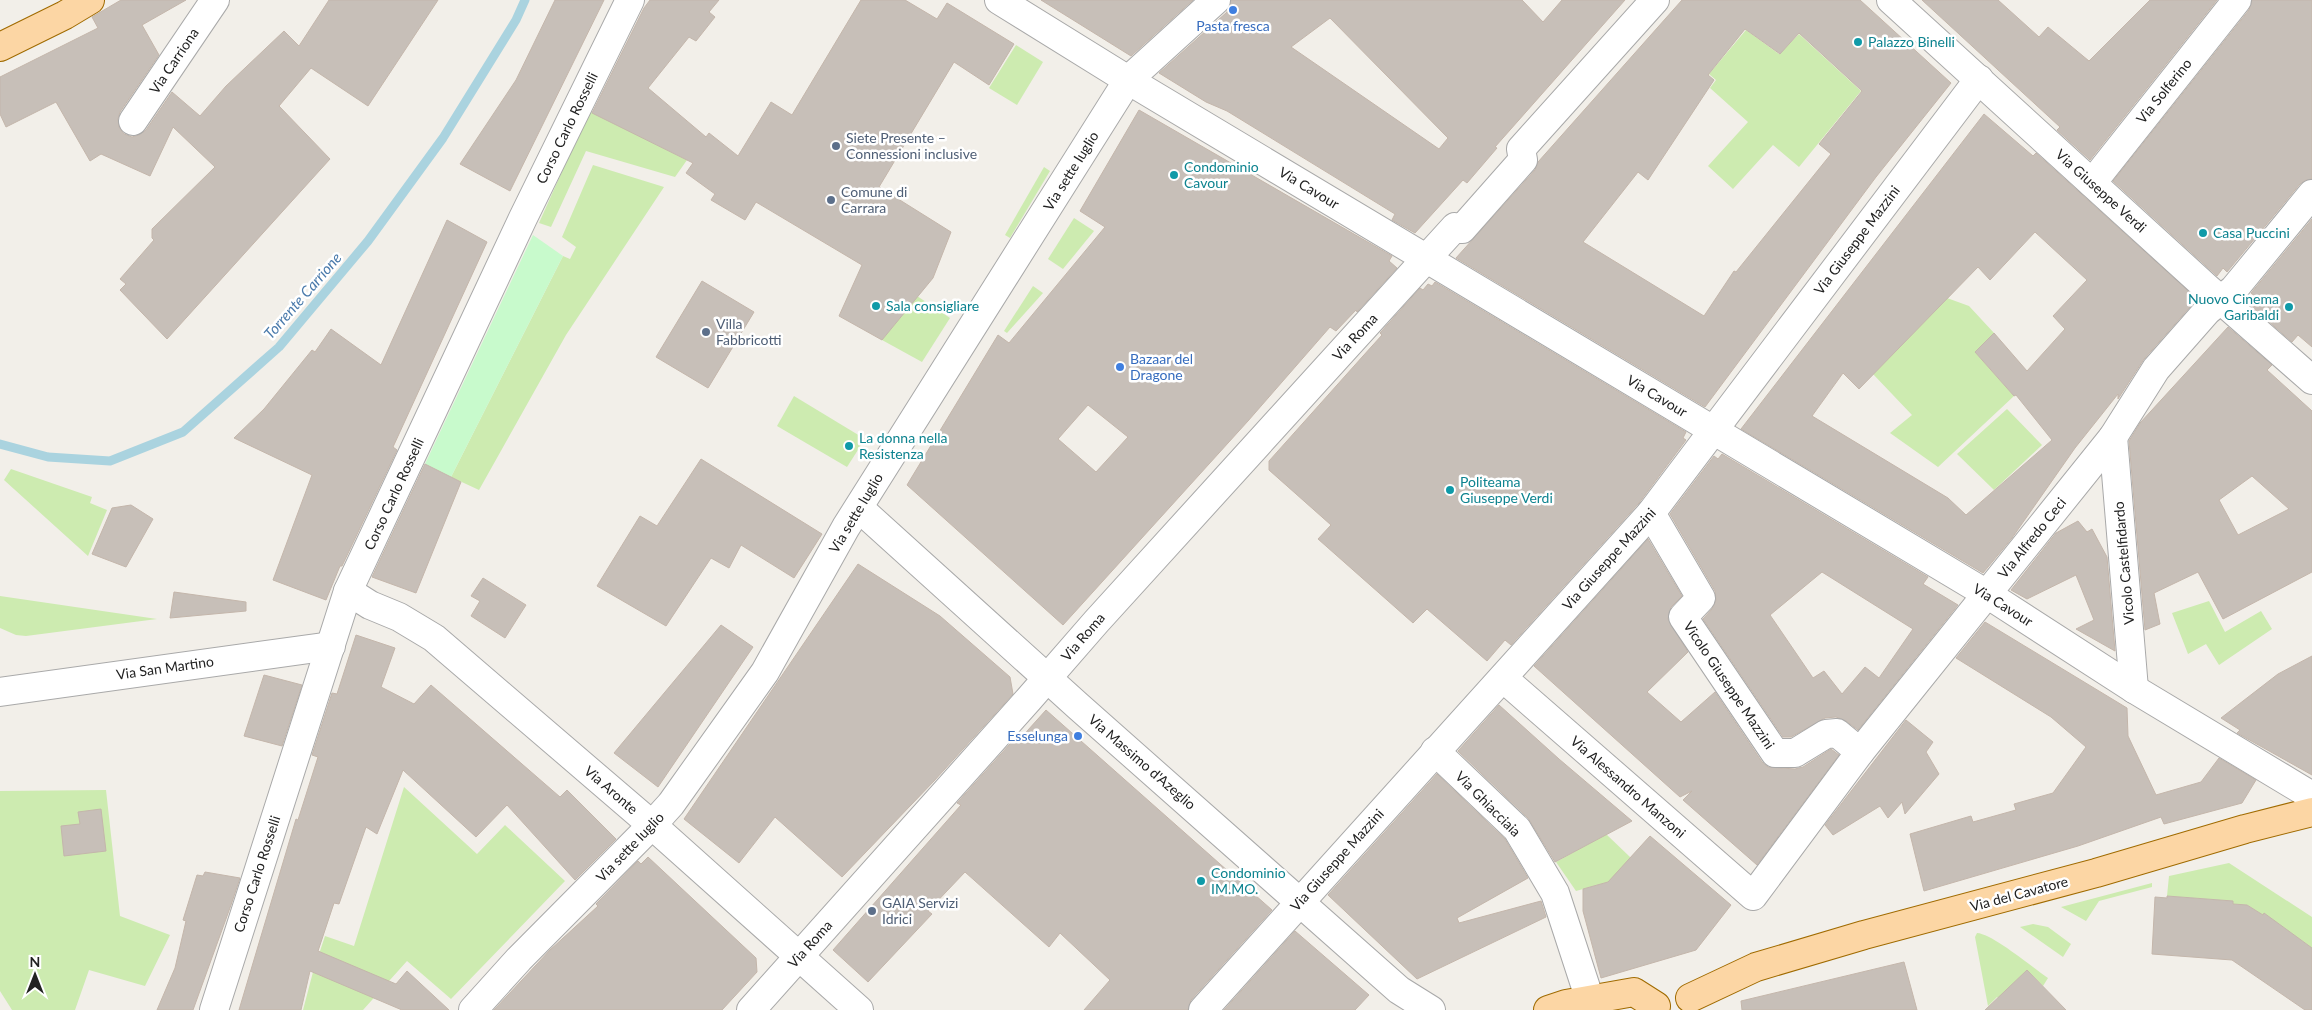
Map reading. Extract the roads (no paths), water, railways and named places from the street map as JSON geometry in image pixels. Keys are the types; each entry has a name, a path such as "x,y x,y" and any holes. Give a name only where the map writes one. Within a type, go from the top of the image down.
{"main road":[{"path":"0,46 65,16 90,0"},
{"name":"Via del Cavatore","path":"1656,1008 1660,997 1667,992 1682,992 1695,1006 1727,980 1756,967 1864,935 2096,873 2245,829 2312,812"},
{"path":"1548,1010 1634,992 1656,1008"}],"street":[{"name":"Via Carriona","path":"133,121 215,0"},
{"name":"Corso Carlo Rosselli","path":"214,1010 348,591 523,218 630,0"},
{"name":"Via Cavour","path":"999,0 1128,80 1987,594 2134,689 2312,796"},
{"name":"Via sette luglio","path":"473,1010 519,959 652,826 671,804 765,672 858,508 1128,80 1216,0"},
{"name":"Via Roma","path":"751,1010 1096,622 1186,525 1240,445 1427,258 1455,227 1462,229 1523,160 1521,149 1655,0"},
{"name":"Via Giuseppe Verdi","path":"1891,0 2221,300 2312,380"},
{"name":"Via Solferino","path":"2092,183 2237,0"},
{"name":"Via Giuseppe Mazzini","path":"1203,1010 1651,513 1979,79"},
{"name":"Via Alfredo Ceci","path":"1753,896 1860,752 2113,437 2156,370 2207,311 2234,289 2312,194"},
{"name":"Vicolo Castelfidardo","path":"2113,437 2134,689"},
{"name":"Via Massimo d'Azeglio","path":"858,508 1399,990 1431,1010"},
{"name":"Vicolo Giuseppe Mazzini","path":"1651,513 1701,598 1683,617 1775,753 1794,753 1826,734 1837,733 1860,752"},
{"name":"Via Aronte","path":"348,591 370,605 399,617 434,638 652,826 859,1010"},
{"name":"Via San Martino","path":"0,692 331,646"},
{"name":"Via Alessandro Manzoni","path":"1502,678 1753,896"},
{"name":"Via Ghiacciaia","path":"1435,751 1517,829 1555,893 1590,1000"}],"waterway":[{"name":"Torrente Carrione","path":"0,444 48,457 110,461 183,432 279,347 368,241 443,138 516,20 525,0"}],"place":[{"name":"Pasta fresca","path":"1233,10"},
{"name":"Palazzo Binelli","path":"1858,42"},
{"name":"Siete Presente – Connessioni inclusive","path":"836,146"},
{"name":"Condominio Cavour","path":"1174,175"},
{"name":"Comune di Carrara","path":"831,200"},
{"name":"Casa Puccini","path":"2203,233"},
{"name":"Sala consigliare","path":"876,306"},
{"name":"Nuovo Cinema Garibaldi","path":"2289,307"},
{"name":"Villa Fabbricotti","path":"706,332"},
{"name":"Bazaar del Dragone","path":"1120,367"},
{"name":"La donna nella Resistenza","path":"849,446"},
{"name":"Politeama Giuseppe Verdi","path":"1450,490"},
{"name":"Esselunga","path":"1078,736"},
{"name":"Condominio IM.MO.","path":"1201,881"},
{"name":"GAIA Servizi Idrici","path":"872,911"}]}
